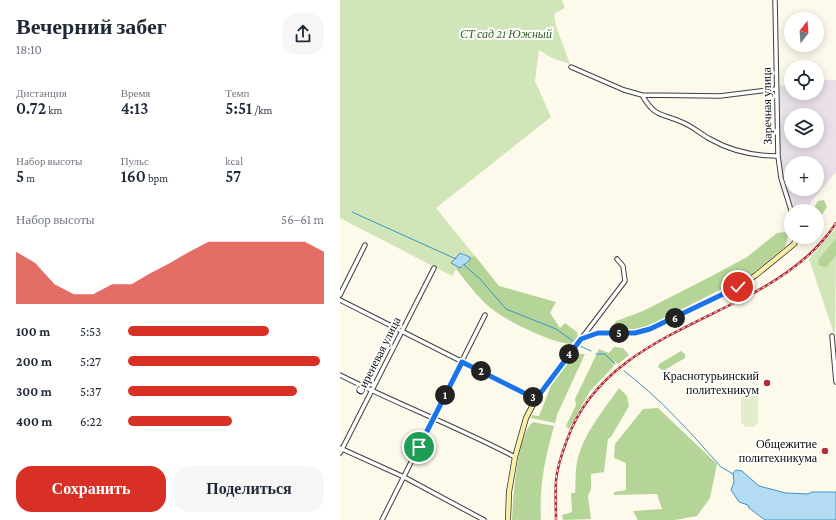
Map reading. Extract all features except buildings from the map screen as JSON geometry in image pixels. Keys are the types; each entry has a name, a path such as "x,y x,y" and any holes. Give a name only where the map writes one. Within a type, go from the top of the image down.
{"street":[{"name":"Заречная улица","path":"776,0 778,156 789,204"},
{"path":"571,67 624,90 642,95 720,96 776,89"},
{"path":"642,95 654,112 684,123 712,140 741,152 762,156 778,156"},
{"path":"581,339 598,333 641,332 678,316 738,287 756,275 794,244"},
{"path":"340,295 365,245"},
{"path":"508,520 509,492 515,457 526,418 536,399 625,281 623,266 617,259"},
{"name":"Сиреневая улица","path":"341,450 434,268"},
{"path":"340,300 536,399"},
{"path":"382,520 485,315"},
{"path":"832,336 836,382"},
{"path":"340,375 371,391 434,417 515,457"},
{"path":"341,450 404,477 484,520"}],"shaded area":[{"path":"824,80 836,80 836,172 824,186 824,156 784,156 784,180 779,156 779,86 784,86 784,100 824,100"},
{"path":"789,196 816,196 809,204 791,204"}],"green space":[{"name":"СТ сад 21 Южный","path":"340,0 562,0 565,8 554,14 556,26 570,64 552,58 539,50 535,81 551,117 436,208 475,256 470,257 463,253 455,259 455,265 458,266 452,276 340,218"},
{"path":"824,200 827,207 824,212 824,204 816,204 818,201"},
{"path":"836,228 836,238 820,259 826,268 836,256 835,337 809,259 822,244 824,244 824,242"},
{"path":"784,232 785,247 753,273 645,328 620,330 614,325 616,321 643,311 747,257 777,233"},
{"path":"836,238 836,256 826,268 818,265 819,259"},
{"path":"475,256 499,286 556,302 550,313 560,328 565,323 577,332 578,337 571,344 562,343 527,329 494,311 479,297 456,269 458,266 463,267 470,260 470,257"},
{"path":"614,347 623,348 629,355 618,364 615,362 613,364 614,366 590,391 569,429 566,426 576,405 575,399 599,349 609,353"},
{"path":"681,351 685,354 685,358 663,371 658,367 659,364"},
{"path":"574,354 585,354 557,415 555,423 531,418 532,415 539,416 552,383"},
{"path":"619,388 627,396 629,406 611,437 608,439 604,472 591,474 591,489 588,496 591,519 563,520 562,515 572,512 571,493 575,493 577,462 584,442 594,423"},
{"path":"745,394 754,394 758,397 758,422 754,427 745,427 741,422 741,398"},
{"path":"658,408 717,464 710,498 697,516 675,520 638,520 633,511 662,509 657,494 614,495 614,492 626,490 626,463 614,458 615,444 643,409"},
{"path":"533,422 554,426 543,473 541,520 512,520 517,468 523,439"}],"water":[{"path":"460,253 470,257 470,260 460,268 451,263"},
{"path":"736,470 742,471 759,486 786,493 808,494 812,492 836,492 836,520 765,520 749,508 748,505 739,502 731,490 734,482 733,473"}],"waterway":[{"path":"352,212 456,259"},
{"path":"464,265 480,279 506,309 556,329 573,341"},
{"path":"580,346 591,351"},
{"path":"596,354 605,354 615,364"},
{"path":"624,371 663,404 721,467 733,474"}],"railway":[{"path":"556,520 556,481 560,460 579,413 596,390 616,371 638,354 688,325 754,293 793,268 817,247 836,223"}],"place":[{"name":"Краснотурьинский политехникум","path":"767,383"},
{"name":"Общежитие политехникума","path":"825,451"}],"route":[{"path":"419,447 462,362 536,399 581,339 598,333 641,332 738,287"}]}
